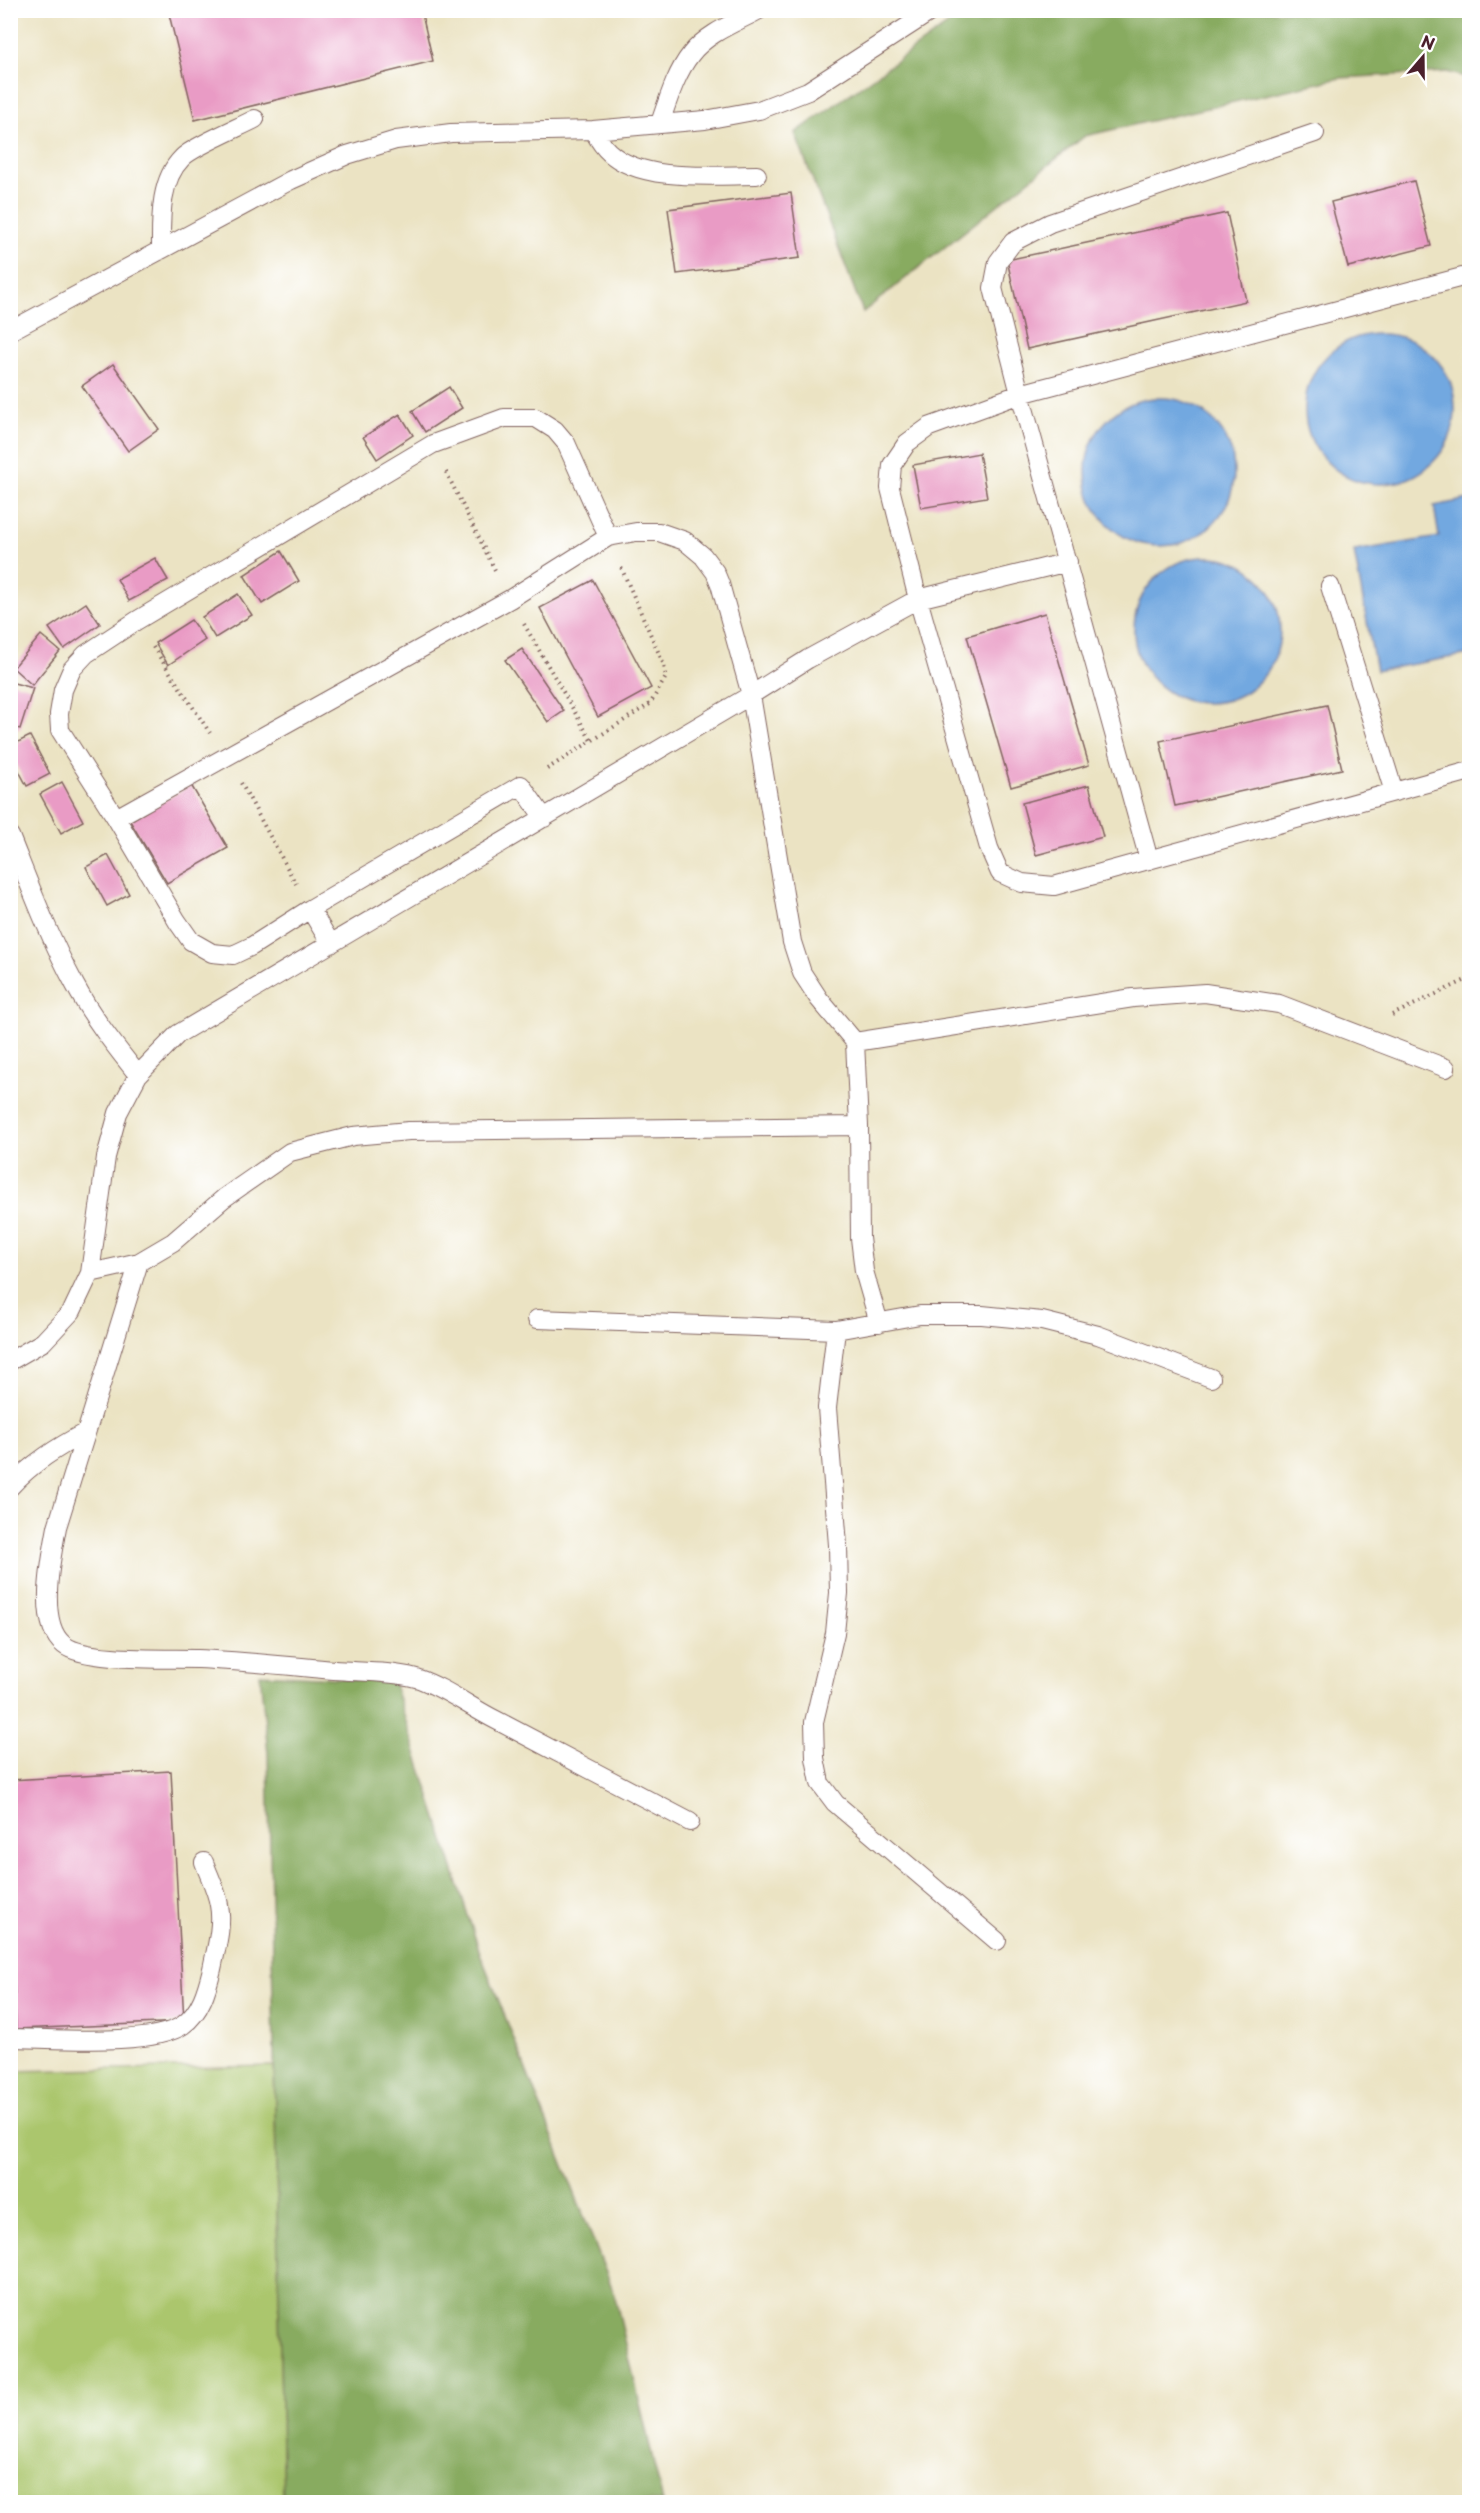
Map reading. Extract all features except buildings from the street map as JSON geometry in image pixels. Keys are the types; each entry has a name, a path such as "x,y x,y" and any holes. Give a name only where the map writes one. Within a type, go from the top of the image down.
{"lane":[{"path":"660,123 678,77 692,53 712,36 759,10"},
{"path":"10,331 291,180 347,155 396,140 451,134 593,129 705,120 759,110 808,91 933,10"},
{"path":"161,250 165,191 172,172 183,156 255,119"},
{"path":"593,129 611,154 641,169 673,176 757,175"},
{"path":"1149,860 1020,394 993,288 998,262 1013,242 1050,223 1316,133"},
{"path":"1470,275 1020,394 929,427 907,443 891,465 890,488 918,599 989,848 1000,873 1022,883 1054,886 1470,771"},
{"path":"544,818 520,785 310,909 252,946 233,955 212,953 191,941 177,921 60,730 59,714 63,690 72,669 86,654 136,621 433,444 504,418 536,418 555,430 566,443 608,537"},
{"path":"116,818 510,599 608,537 636,532 658,532 685,541 703,556 715,572 751,695 792,942 802,973 819,999 855,1042 860,1126 860,1238 864,1271 879,1323"},
{"path":"10,1361 44,1342 72,1311 90,1272 106,1157 118,1113 138,1075 178,1034 808,659 918,599 1068,562"},
{"path":"1330,586 1394,792"},
{"path":"10,836 43,918 74,984 101,1027 138,1075"},
{"path":"310,909 331,944"},
{"path":"855,1042 1133,998 1205,993 1280,1004 1446,1068"},
{"path":"90,1272 139,1262 173,1242 224,1198 290,1152 354,1136 409,1131 860,1126"},
{"path":"139,1262 111,1346 57,1527 50,1567 49,1614 55,1634 63,1645 75,1651 94,1655 200,1659 416,1678 451,1694 690,1822"},
{"path":"537,1319 836,1330 920,1316 982,1315 1042,1321 1098,1335 1211,1378"},
{"path":"836,1330 826,1408 838,1545 839,1593 835,1633 814,1722 815,1758 820,1783 835,1803 997,1941"},
{"path":"10,1487 22,1474 53,1450 86,1432"},
{"path":"10,2038 143,2037 173,2030 185,2024 207,1991 218,1942 220,1906 204,1862"}],"path":[{"path":"520,785 650,704 666,677 664,665 608,537"},
{"path":"1353,1032 1470,978"}],"green space":[{"path":"967,11 1469,11 1469,78 1447,72 1340,78 1085,136 863,312 795,133"},
{"path":"260,1674 393,1681 480,1953 614,2293 663,2502 283,2502 268,1753"},
{"path":"274,2066 283,2502 11,2502 11,2071"}],"water":[{"path":"1380,334 1409,340 1433,356 1449,380 1455,409 1449,438 1433,462 1409,478 1380,484 1351,478 1327,462 1311,438 1305,409 1311,380 1327,356 1351,340"},
{"path":"1160,398 1188,403 1213,419 1229,444 1234,472 1229,500 1213,525 1188,541 1160,546 1132,541 1107,525 1091,500 1086,472 1091,444 1107,419 1132,403"},
{"path":"1469,499 1469,654 1376,671 1354,551 1439,537 1434,506"},
{"path":"1207,557 1235,563 1259,578 1274,602 1280,630 1274,658 1259,682 1235,697 1207,703 1179,697 1155,682 1140,658 1134,630 1140,602 1155,578 1179,563"}]}
